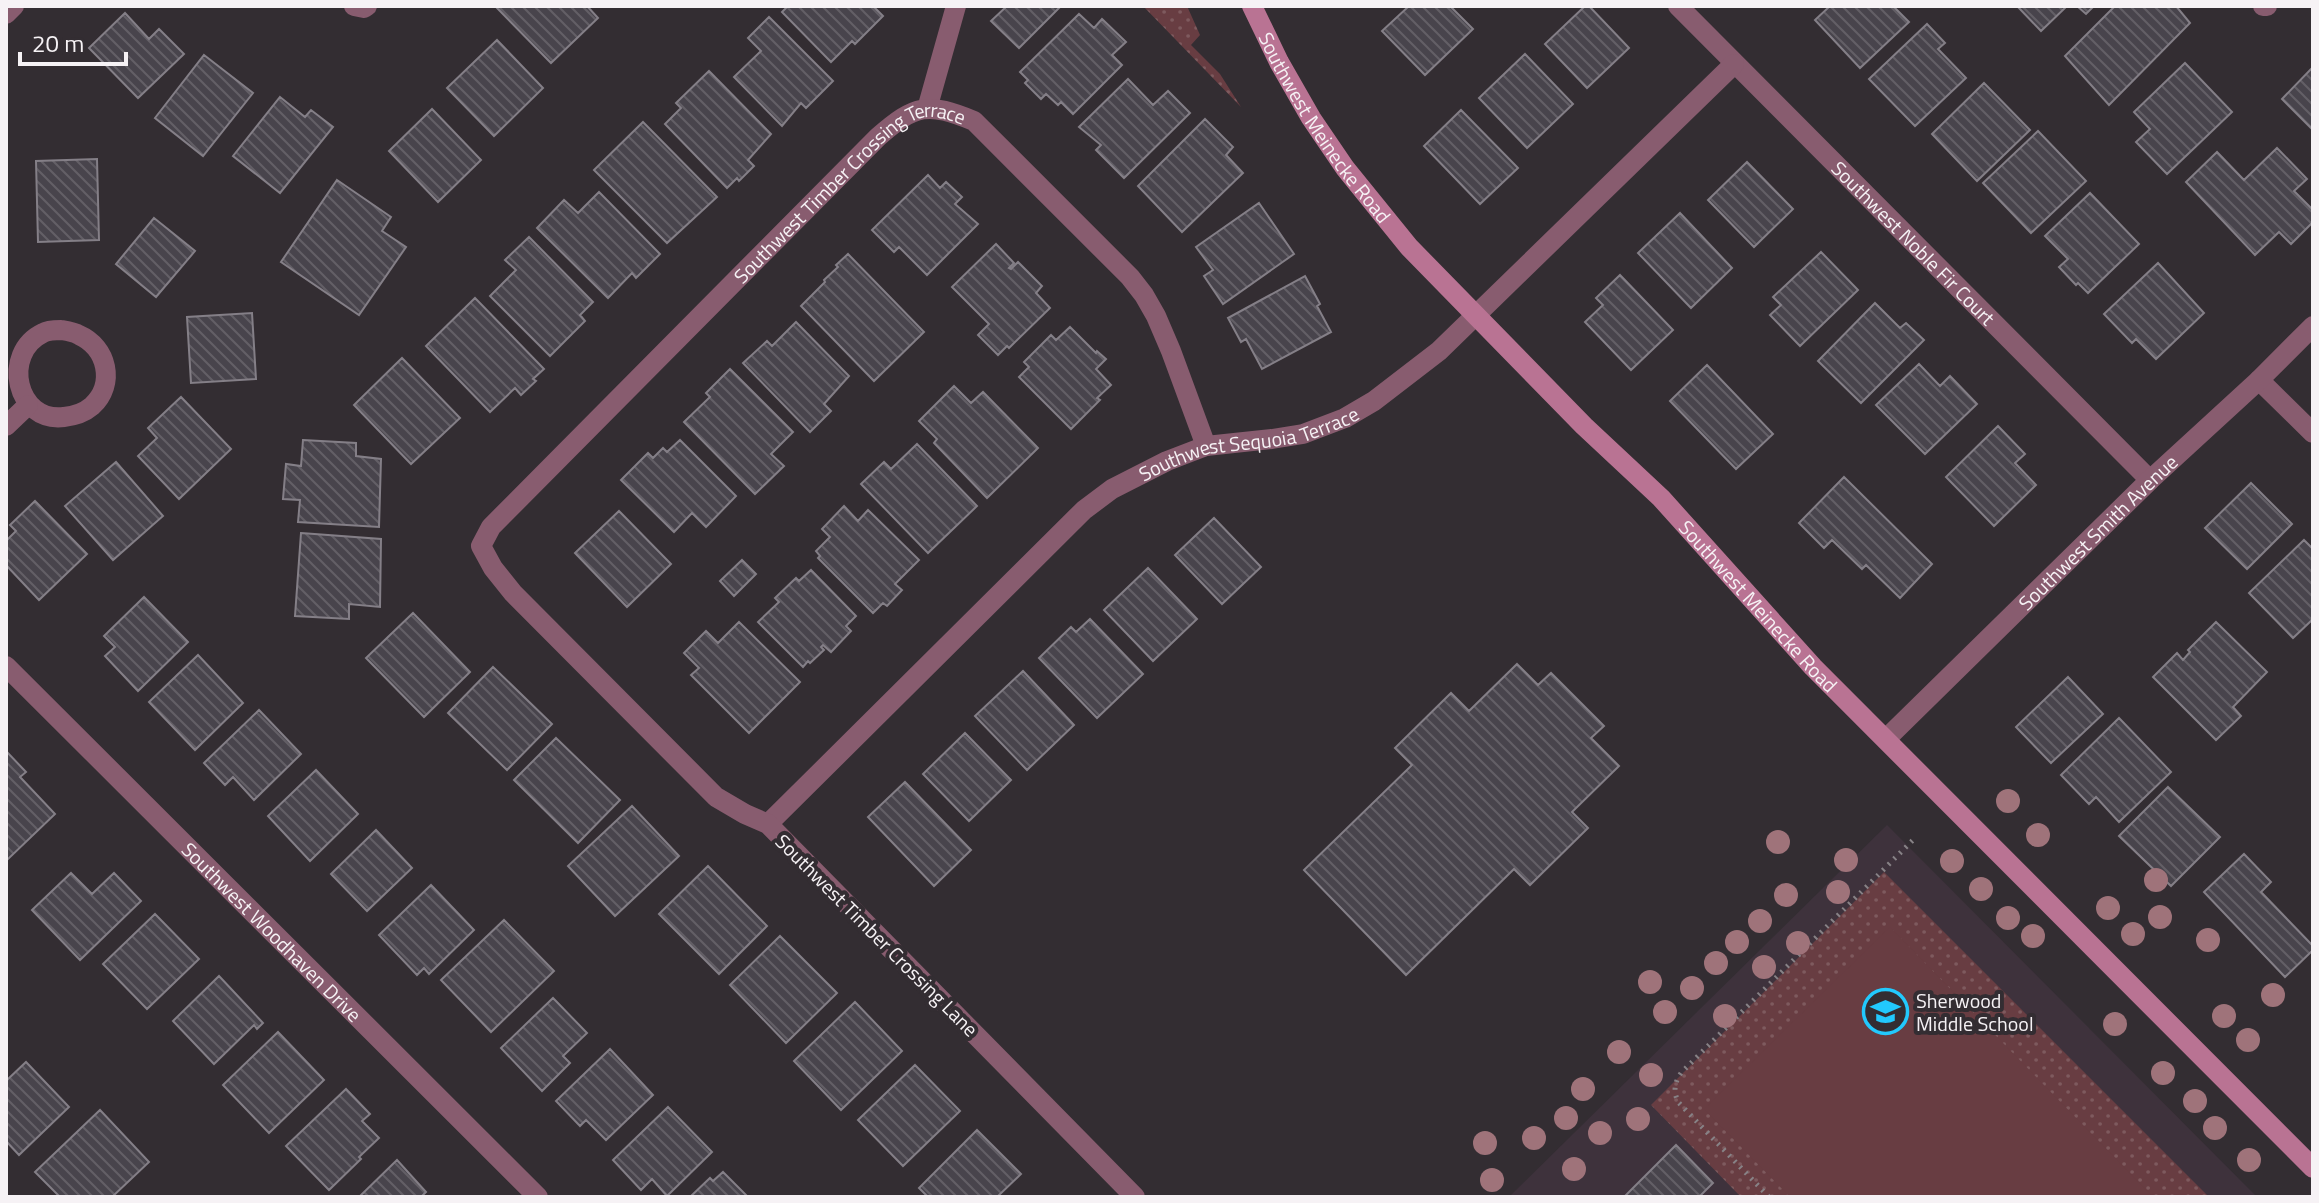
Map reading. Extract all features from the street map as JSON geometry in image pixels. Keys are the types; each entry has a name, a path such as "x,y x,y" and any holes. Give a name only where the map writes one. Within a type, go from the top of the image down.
{"main road":[{"name":"Southwest Meinecke Road","path":"1252,6 1311,118 1345,168 1409,247 1584,426 1661,498 1813,667 2313,1168"}],"street":[{"path":"6,14 14,6"},
{"path":"354,6 367,6"},
{"path":"927,109 956,6"},
{"name":"Southwest Noble Fir Court","path":"1678,6 2150,480"},
{"name":"Southwest Sequoia Terrace","path":"768,824 1084,510 1135,476 1206,446 1303,434 1345,418 1374,401 1439,351 1734,64"},
{"name":"Southwest Timber Crossing Terrace","path":"481,546 491,527 878,137 911,111 942,108 974,121 1130,277 1156,316 1206,446"},
{"name":"Southwest Smith Avenue","path":"1886,739 2150,480 2313,326"},
{"path":"61,330 80,335 99,350 105,365 106,381 101,396 90,408 74,416 56,418 28,405 17,371 21,355 30,342 44,332 61,330"},
{"path":"2259,380 2313,433"},
{"path":"6,426 28,405"},
{"name":"Southwest Timber Crossing Lane","path":"481,546 493,568 513,593 716,797 768,824 1135,1197"},
{"name":"Southwest Woodhaven Drive","path":"6,666 538,1197"}],"path":[{"path":"1769,1197 1679,1103 1675,1096 1676,1082 1689,1065 1913,840"}],"shaded area":[{"path":"1143,6 1187,6 1200,35 1191,45 1220,74 1241,107"},
{"name":"Sherwood Middle School","path":"1887,825 2257,1197 1509,1197"},
{"name":"Sherwood Middle School","path":"1884,872 2209,1197 1741,1197 1651,1105"},
{"path":"1890,927 2153,1197 1790,1197 1704,1109"}],"building":[{"path":"587,6 598,18 551,63 496,7"},
{"path":"788,6 873,6 883,16 855,44 852,41 831,62 782,12"},
{"path":"1007,6 1061,6 1019,48 991,21"},
{"path":"1409,6 1450,6 1473,29 1425,75 1382,31"},
{"path":"1585,6 1589,6 1629,48 1587,88 1545,44"},
{"path":"1830,6 1893,6 1909,22 1860,68 1815,20"},
{"path":"2017,6 2067,6 2041,31"},
{"path":"2077,6 2094,6 2086,14"},
{"path":"2115,6 2176,6 2190,23 2109,105 2065,56"},
{"path":"125,13 149,39 159,29 184,54 138,98 89,48"},
{"path":"1079,14 1094,28 1102,19 1126,42 1112,55 1122,65 1073,114 1061,102 1058,105 1046,94 1041,99 1025,83 1028,80 1020,72"},
{"path":"769,17 833,81 806,108 801,103 782,126 734,77 761,51 748,38"},
{"path":"1927,24 1945,43 1938,49 1966,78 1915,126 1869,79"},
{"path":"497,40 543,88 494,136 447,88"},
{"path":"1525,54 1573,104 1527,148 1479,98"},
{"path":"204,55 253,93 203,156 155,118"},
{"path":"2185,63 2232,112 2167,174 2136,142 2150,129 2134,112"},
{"path":"2313,67 2313,130 2282,99"},
{"path":"709,71 771,134 748,160 754,166 727,188 665,124 681,108 676,103"},
{"path":"1128,79 1153,105 1168,91 1190,113 1124,178 1096,150 1101,145 1079,127"},
{"path":"1984,83 2030,130 1977,181 1932,134"},
{"path":"280,97 305,117 311,110 333,127 280,193 233,156"},
{"path":"432,109 481,160 438,202 389,151"},
{"path":"1461,110 1518,168 1480,204 1424,146"},
{"path":"1205,119 1233,147 1226,155 1243,173 1182,232 1138,186"},
{"path":"643,122 717,197 667,243 594,170"},
{"path":"2038,131 2086,181 2031,233 1983,183"},
{"path":"2277,148 2307,179 2294,191 2313,210 2313,222 2291,244 2279,232 2255,255 2186,182 2217,152 2244,180"},
{"path":"97,159 99,240 38,242 36,161"},
{"path":"1747,162 1793,209 1754,247 1708,200"},
{"path":"928,175 940,188 946,182 962,197 955,204 978,224 927,275 899,247 894,252 872,230"},
{"path":"337,180 391,217 382,231 406,247 359,315 281,262"},
{"path":"599,192 660,254 636,278 632,273 608,298 537,228 564,200 578,213"},
{"path":"2090,193 2139,244 2088,293 2059,267 2068,259 2045,236"},
{"path":"1259,203 1294,254 1223,304 1204,276 1213,270 1196,247"},
{"path":"1680,213 1732,268 1691,308 1638,253"},
{"path":"154,218 195,251 156,297 116,264"},
{"path":"529,237 593,302 580,315 585,321 550,356 490,296 516,270 505,260"},
{"path":"996,244 1014,263 1009,268 1018,262 1042,286 1036,293 1050,308 998,355 978,335 989,324 952,287"},
{"path":"1821,252 1858,290 1800,346 1770,315 1781,305 1773,297"},
{"path":"848,254 924,332 874,381 801,306"},
{"path":"2158,263 2204,313 2156,359 2136,339 2132,343 2104,314"},
{"path":"1620,275 1673,330 1631,370 1585,322 1603,305 1596,298"},
{"path":"1305,276 1331,332 1262,369 1246,339 1241,342 1228,318"},
{"path":"475,298 544,369 521,395 515,388 490,412 426,346"},
{"path":"1875,303 1900,328 1906,323 1924,340 1861,403 1818,361"},
{"path":"252,313 256,379 191,383 187,317"},
{"path":"796,322 849,376 824,404 831,411 810,432 743,363 767,341 772,346"},
{"path":"1070,327 1106,359 1096,369 1111,385 1071,429 1019,377 1029,367 1024,362 1051,335 1056,340"},
{"path":"402,358 460,418 411,464 354,405"},
{"path":"1919,364 1940,386 1950,376 1977,404 1925,454 1876,405"},
{"path":"1707,365 1773,434 1736,469 1670,401"},
{"path":"730,369 793,432 771,454 784,466 755,494 684,422 710,397 706,393"},
{"path":"954,386 971,403 983,392 1038,448 987,498 934,443 937,439 919,421"},
{"path":"181,397 231,449 179,499 138,456 157,438 148,428"},
{"path":"1998,426 2025,454 2015,463 2036,485 1994,526 1946,477"},
{"path":"303,440 356,443 356,456 381,459 379,527 298,522 300,500 283,499 286,464 301,466"},
{"path":"680,440 736,496 706,527 692,513 674,532 621,480 648,453 653,458 663,448 667,452"},
{"path":"917,444 977,506 928,553 861,484 884,462 891,469"},
{"path":"116,462 163,516 113,560 65,506"},
{"path":"1844,477 1932,564 1900,598 1866,565 1862,569 1832,540 1824,548 1799,523"},
{"path":"2251,483 2292,524 2247,569 2205,528"},
{"path":"35,501 87,554 39,600 6,565 6,541 16,531 10,525"},
{"path":"844,506 858,521 868,510 919,560 895,584 902,590 887,606 883,603 873,613 818,558 820,556 816,551 830,537 822,529"},
{"path":"619,511 671,564 627,607 575,553"},
{"path":"1214,518 1261,567 1222,604 1175,555"},
{"path":"301,533 381,539 380,607 349,604 349,619 295,616"},
{"path":"2304,540 2313,549 2313,619 2293,638 2249,593"},
{"path":"742,560 756,574 734,596 720,581"},
{"path":"1148,568 1197,619 1153,661 1104,610"},
{"path":"811,570 856,616 846,626 851,631 831,652 823,645 824,650 803,667 758,622 779,602 775,598 796,578 799,581"},
{"path":"144,597 188,642 138,691 105,656 115,647 104,636"},
{"path":"413,613 470,672 424,717 366,658"},
{"path":"1090,619 1143,674 1097,718 1039,658 1071,627 1076,632"},
{"path":"739,622 800,682 749,733 691,675 699,668 684,653 706,631 718,643"},
{"path":"2216,622 2267,672 2233,707 2241,716 2216,740 2153,677 2177,653 2183,660 2190,652 2188,650"},
{"path":"198,655 243,703 195,750 149,702"},
{"path":"1517,664 1538,685 1551,673 1604,726 1591,738 1619,766 1572,812 1588,828 1530,885 1514,869 1406,975 1304,870 1412,765 1395,748 1451,693 1469,711"},
{"path":"493,667 552,724 507,770 448,713"},
{"path":"1023,671 1074,725 1027,770 975,716"},
{"path":"2068,677 2103,714 2051,763 2016,727"},
{"path":"259,710 301,754 254,800 233,777 225,785 204,763"},
{"path":"2119,718 2171,772 2119,822 2096,797 2089,804 2061,775"},
{"path":"965,733 1011,780 969,821 923,774"},
{"path":"556,738 620,800 578,843 514,780"},
{"path":"6,751 26,772 20,777 55,814 6,861"},
{"path":"316,770 358,814 310,861 268,816"},
{"path":"905,782 971,850 934,886 868,817"},
{"path":"2168,787 2220,837 2171,886 2119,836"},
{"path":"632,806 679,856 615,916 568,866"},
{"path":"376,830 412,868 367,911 331,874"},
{"path":"2244,854 2271,882 2261,892 2313,946 2313,950 2285,977 2204,892"},
{"path":"708,866 767,926 719,974 659,914"},
{"path":"71,873 92,894 114,873 141,901 80,960 32,910"},
{"path":"431,885 474,930 429,974 424,968 417,975 379,935"},
{"path":"155,914 199,959 147,1009 103,964"},
{"path":"504,920 554,971 491,1032 441,980"},
{"path":"780,936 837,993 786,1043 730,985"},
{"path":"219,976 263,1023 257,1029 254,1025 214,1064 173,1021"},
{"path":"553,998 587,1033 563,1056 570,1063 542,1091 501,1048"},
{"path":"855,1002 902,1051 841,1110 794,1061"},
{"path":"278,1032 324,1080 269,1133 223,1085"},
{"path":"610,1049 653,1095 606,1140 586,1120 580,1126 556,1101"},
{"path":"26,1062 69,1107 19,1155 6,1141 6,1081"},
{"path":"915,1065 960,1111 903,1166 858,1120"},
{"path":"346,1089 370,1114 362,1121 379,1138 329,1190 286,1146"},
{"path":"668,1107 712,1152 667,1196 652,1179 641,1190 613,1160"},
{"path":"100,1110 149,1162 112,1197 60,1197 35,1172"},
{"path":"977,1130 1021,1174 997,1197 928,1197 919,1188"},
{"path":"1676,1145 1713,1183 1699,1197 1624,1197"},
{"path":"397,1160 426,1192 421,1197 359,1197"},
{"path":"723,1172 748,1197 690,1197 710,1178 713,1181"}],"place":[{"name":"Sherwood Middle School","path":"1885,1011"}]}
